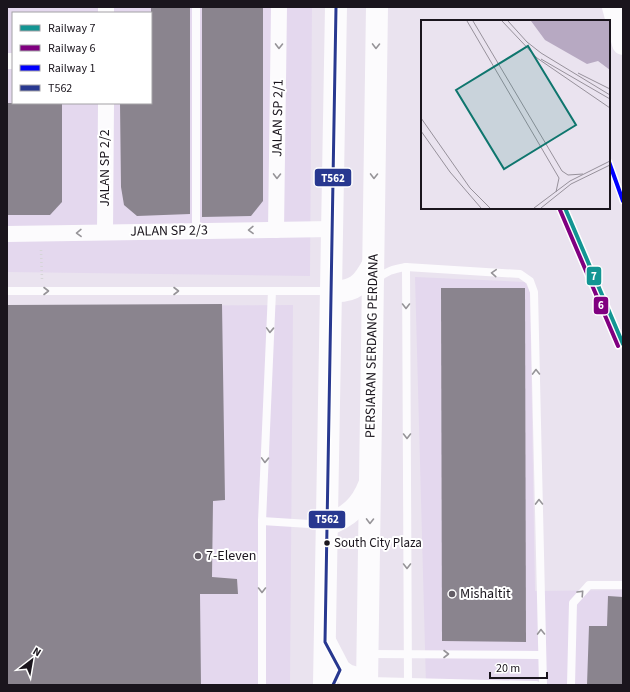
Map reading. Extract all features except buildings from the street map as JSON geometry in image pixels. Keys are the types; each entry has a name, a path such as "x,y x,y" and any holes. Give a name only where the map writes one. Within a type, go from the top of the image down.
{"main road":[{"path":"324,685 336,7"},
{"name":"PERSIARAN SERDANG PERDANA","path":"367,683 377,7"},
{"path":"613,7 623,44"},
{"path":"331,291 342,292 358,285 365,279 373,264"},
{"path":"327,525 344,517 359,505 366,494 370,482"},
{"path":"325,642 336,677"},
{"path":"336,677 347,659 368,654"},
{"path":"336,677 347,675 367,683"}],"street":[{"name":"JALAN SP 2/1","path":"276,230 279,7"},
{"name":"JALAN SP 2/2","path":"105,232 106,104"},
{"name":"JALAN SP 2/3","path":"7,234 332,229"}],"lane":[{"path":"196,7 196,231"},
{"path":"406,267 408,683"},
{"path":"372,297 377,280 383,273 406,267 520,274 530,281 534,292 543,685"},
{"path":"7,291 331,291"},
{"path":"262,685 262,521 272,291"},
{"path":"262,521 327,525"},
{"path":"571,685 573,603 589,585 623,585"},
{"path":"368,654 542,655"},
{"path":"367,683 536,685"}],"path":[{"path":"41,262 42,278"}],"shaded area":[{"path":"7,7 312,7 310,276 7,272"},
{"path":"415,277 525,282 530,292 535,591 623,590 623,685 426,685"},
{"path":"293,305 290,685 7,685 7,306"}],"rail line":[{"name":"1","path":"610,165 623,201"},
{"name":"7","path":"565,209 623,344"},
{"name":"6","path":"560,210 618,346"}],"transit line":[{"name":"T562","path":"333,685 340,670 325,642 336,7"}],"place":[{"name":"South City Plaza","path":"327,543"},
{"name":"7-Eleven","path":"198,556"},
{"name":"Mishaltit","path":"452,594"}]}
